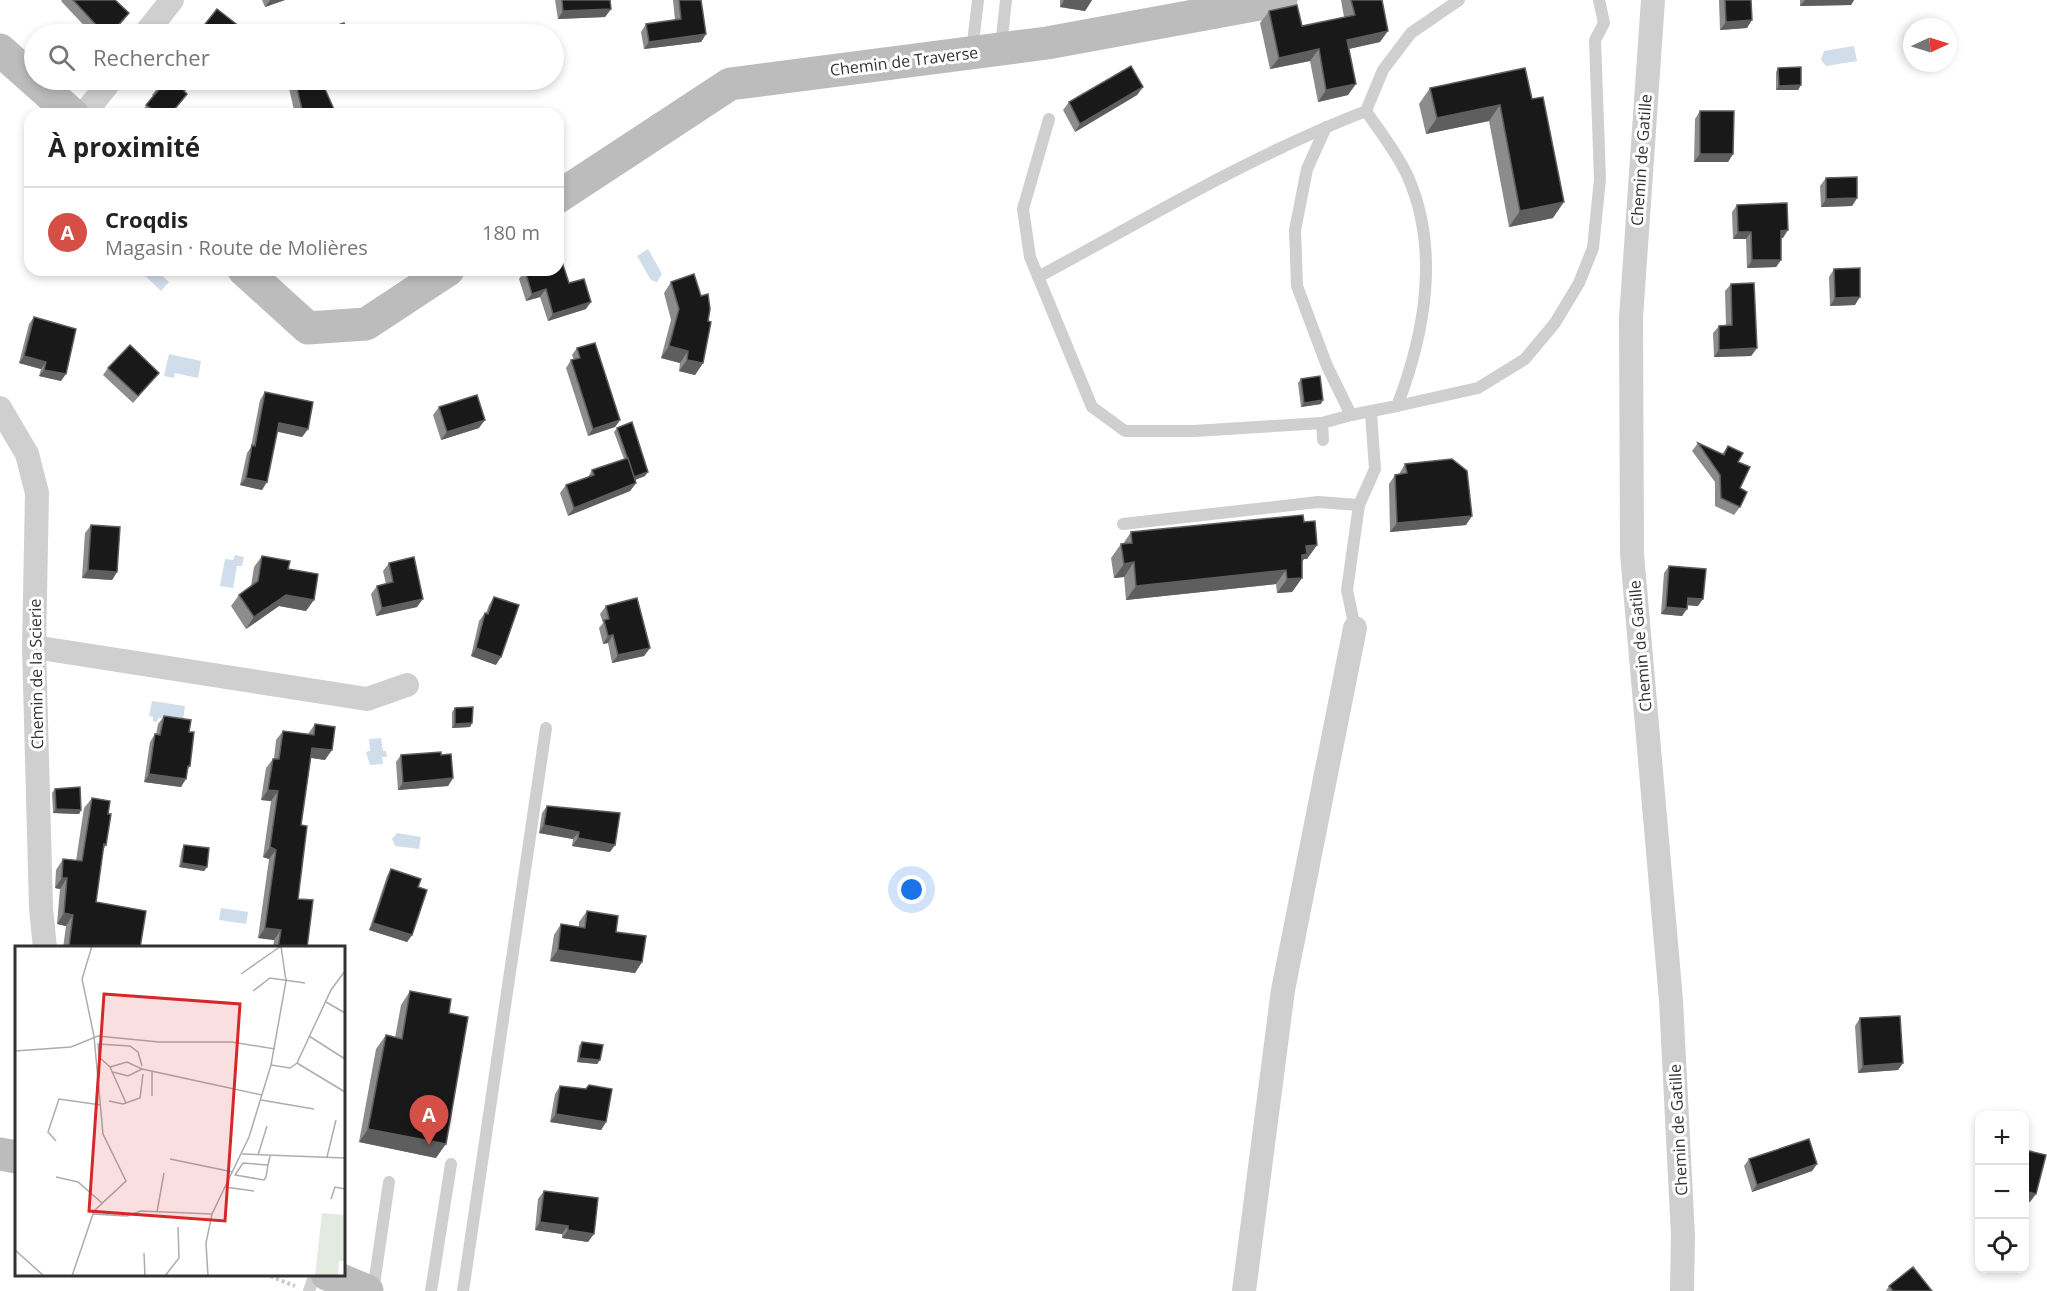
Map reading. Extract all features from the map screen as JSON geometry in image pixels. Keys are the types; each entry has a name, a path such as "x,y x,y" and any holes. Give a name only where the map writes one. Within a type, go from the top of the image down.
{"street":[{"path":"154,24 172,0"},
{"name":"Chemin de Traverse","path":"564,193 730,84 1047,43 1281,0"},
{"name":"Chemin de Gatille","path":"1653,0 1631,318 1632,554 1671,1000 1683,1236 1682,1291"},
{"path":"0,50 24,71"},
{"path":"45,90 65,108"},
{"path":"89,108 103,90"},
{"path":"251,276 308,328 366,324 439,276"},
{"name":"Chemin de la Scierie","path":"0,408 27,454 37,493 34,647 41,908 45,946"},
{"path":"1244,1291 1283,990 1355,628"},
{"path":"34,647 367,699 407,686"},
{"path":"0,1154 15,1157"},
{"path":"311,1284 367,1291"}],"lane":[{"path":"978,0 986,50"},
{"path":"986,50 1006,0"},
{"path":"1038,277 1205,187 1326,126 1366,111 1383,70 1411,33 1459,0"},
{"path":"1049,119 1023,209 1030,257 1092,407 1125,431 1194,431 1322,423 1352,415 1371,413 1479,388 1525,359 1555,323 1579,283 1593,248 1600,179 1595,40 1604,23 1599,0"},
{"path":"1366,111 1407,175 1422,214 1428,263 1413,364 1397,406"},
{"path":"1326,126 1307,169 1295,230 1297,286 1327,366 1352,415"},
{"path":"1355,628 1347,590 1359,505 1375,469 1371,413"},
{"path":"1322,423 1323,440"},
{"path":"1123,524 1318,502 1359,505"},
{"path":"463,1291 546,728"},
{"path":"431,1291 451,1164"},
{"path":"373,1291 389,1182"}],"path":[{"path":"270,1276 311,1284"}],"water":[{"path":"1854,46 1857,61 1826,66 1821,60 1824,51"},
{"path":"648,249 662,274 657,282 651,280 637,256"},
{"path":"145,276 162,276 169,282 161,291"},
{"path":"169,354 201,361 198,378 175,373 174,378 164,376"},
{"path":"235,555 244,557 242,566 237,566 233,588 220,586 225,559 233,560"},
{"path":"152,701 185,706 183,721 158,718 157,722 153,721 153,717 149,716"},
{"path":"381,738 383,751 386,751 387,757 382,757 383,764 370,765 366,752 370,751 369,739"},
{"path":"397,833 421,837 419,849 395,846 392,839"},
{"path":"221,908 248,912 246,924 219,920"}],"building":[{"path":"73,0 115,0 129,13 119,24 95,24"},
{"path":"562,0 610,0 611,9 563,11"},
{"path":"679,0 701,0 706,34 649,42 646,24 681,19"},
{"path":"1351,0 1382,0 1388,31 1347,40 1356,84 1326,90 1319,49 1279,58 1269,11 1297,5 1302,26 1355,15"},
{"path":"1725,0 1751,0 1752,20 1726,22"},
{"path":"217,9 236,24 205,24"},
{"path":"1131,66 1143,87 1080,124 1069,102"},
{"path":"1801,67 1801,85 1779,86 1778,68"},
{"path":"1525,68 1532,99 1543,97 1564,202 1520,211 1500,105 1437,118 1430,88"},
{"path":"158,90 185,90 187,94 175,108 150,108 146,105"},
{"path":"297,90 325,90 333,108 302,108"},
{"path":"1700,111 1734,111 1733,154 1700,154"},
{"path":"1857,177 1857,198 1826,199 1826,178"},
{"path":"1787,203 1788,230 1781,231 1781,260 1752,260 1751,232 1738,232 1737,205"},
{"path":"564,268 569,283 584,279 591,302 553,314 546,289 532,294 527,276 564,276"},
{"path":"1860,268 1860,297 1835,298 1834,269"},
{"path":"694,274 701,296 708,294 710,309 708,321 711,322 703,363 687,360 688,351 669,346 679,309 671,282"},
{"path":"1754,283 1757,348 1719,350 1719,326 1732,325 1731,284"},
{"path":"34,317 76,329 66,374 44,370 46,362 24,356"},
{"path":"595,343 620,420 593,429 571,360 580,358 577,348"},
{"path":"130,345 159,373 138,396 108,368"},
{"path":"1320,376 1323,400 1304,403 1301,379"},
{"path":"265,392 313,402 308,429 279,423 267,482 246,478 252,445 255,446"},
{"path":"477,395 485,420 447,432 439,407"},
{"path":"632,422 648,472 634,477 617,428"},
{"path":"1698,443 1724,455 1728,446 1743,453 1738,462 1750,467 1740,488 1747,492 1740,507 1721,498 1720,475"},
{"path":"628,458 636,483 574,508 566,485 594,475 592,470"},
{"path":"1452,459 1467,471 1472,516 1397,523 1395,475 1407,473 1405,464"},
{"path":"1303,515 1304,522 1315,521 1317,545 1306,546 1307,554 1302,555 1302,578 1287,579 1286,570 1136,586 1134,562 1124,564 1121,544 1132,543 1131,532"},
{"path":"91,525 120,527 117,572 88,570"},
{"path":"262,556 290,561 288,569 318,574 314,600 286,595 254,617 239,595 258,581"},
{"path":"414,557 423,599 382,608 377,586 393,582 389,563"},
{"path":"1669,566 1706,569 1703,599 1688,598 1687,609 1666,607"},
{"path":"494,597 519,605 501,657 476,648 485,613 488,614"},
{"path":"637,598 650,648 618,655 613,635 608,636 604,620 609,619 606,606"},
{"path":"473,707 472,723 455,724 455,708"},
{"path":"164,716 191,720 189,732 194,732 186,779 149,774 155,734 160,735"},
{"path":"315,724 335,727 332,750 312,748 301,825 307,826 298,899 313,900 307,946 278,946 281,930 265,928 276,850 270,847 278,791 268,790 273,759 279,759 283,731 314,735"},
{"path":"441,752 441,755 451,754 453,778 403,783 401,755"},
{"path":"80,787 81,810 56,809 55,789"},
{"path":"92,798 110,801 108,814 111,814 106,845 104,844 96,902 146,911 140,946 69,946 73,915 64,913 67,878 62,878 63,859 82,861"},
{"path":"547,806 620,813 615,845 578,838 579,832 544,825"},
{"path":"184,845 209,848 207,867 182,863"},
{"path":"391,869 421,879 418,887 427,890 412,935 373,923"},
{"path":"587,911 618,916 616,932 646,936 642,962 558,950 561,924 585,928"},
{"path":"410,991 451,999 449,1013 468,1017 446,1144 368,1129 386,1035 402,1039"},
{"path":"1900,1016 1903,1063 1863,1066 1860,1018"},
{"path":"582,1042 603,1045 600,1060 579,1058"},
{"path":"589,1085 612,1089 606,1122 556,1114 560,1086 586,1089"},
{"path":"1809,1139 1817,1164 1757,1185 1749,1159"},
{"path":"2029,1151 2046,1155 2036,1194 2029,1192"},
{"path":"544,1191 598,1198 594,1234 568,1230 568,1226 540,1222"},
{"path":"1913,1267 1932,1291 1893,1291 1889,1286"}],"place":[{"name":"Croqdis","path":"429,1145"}]}
